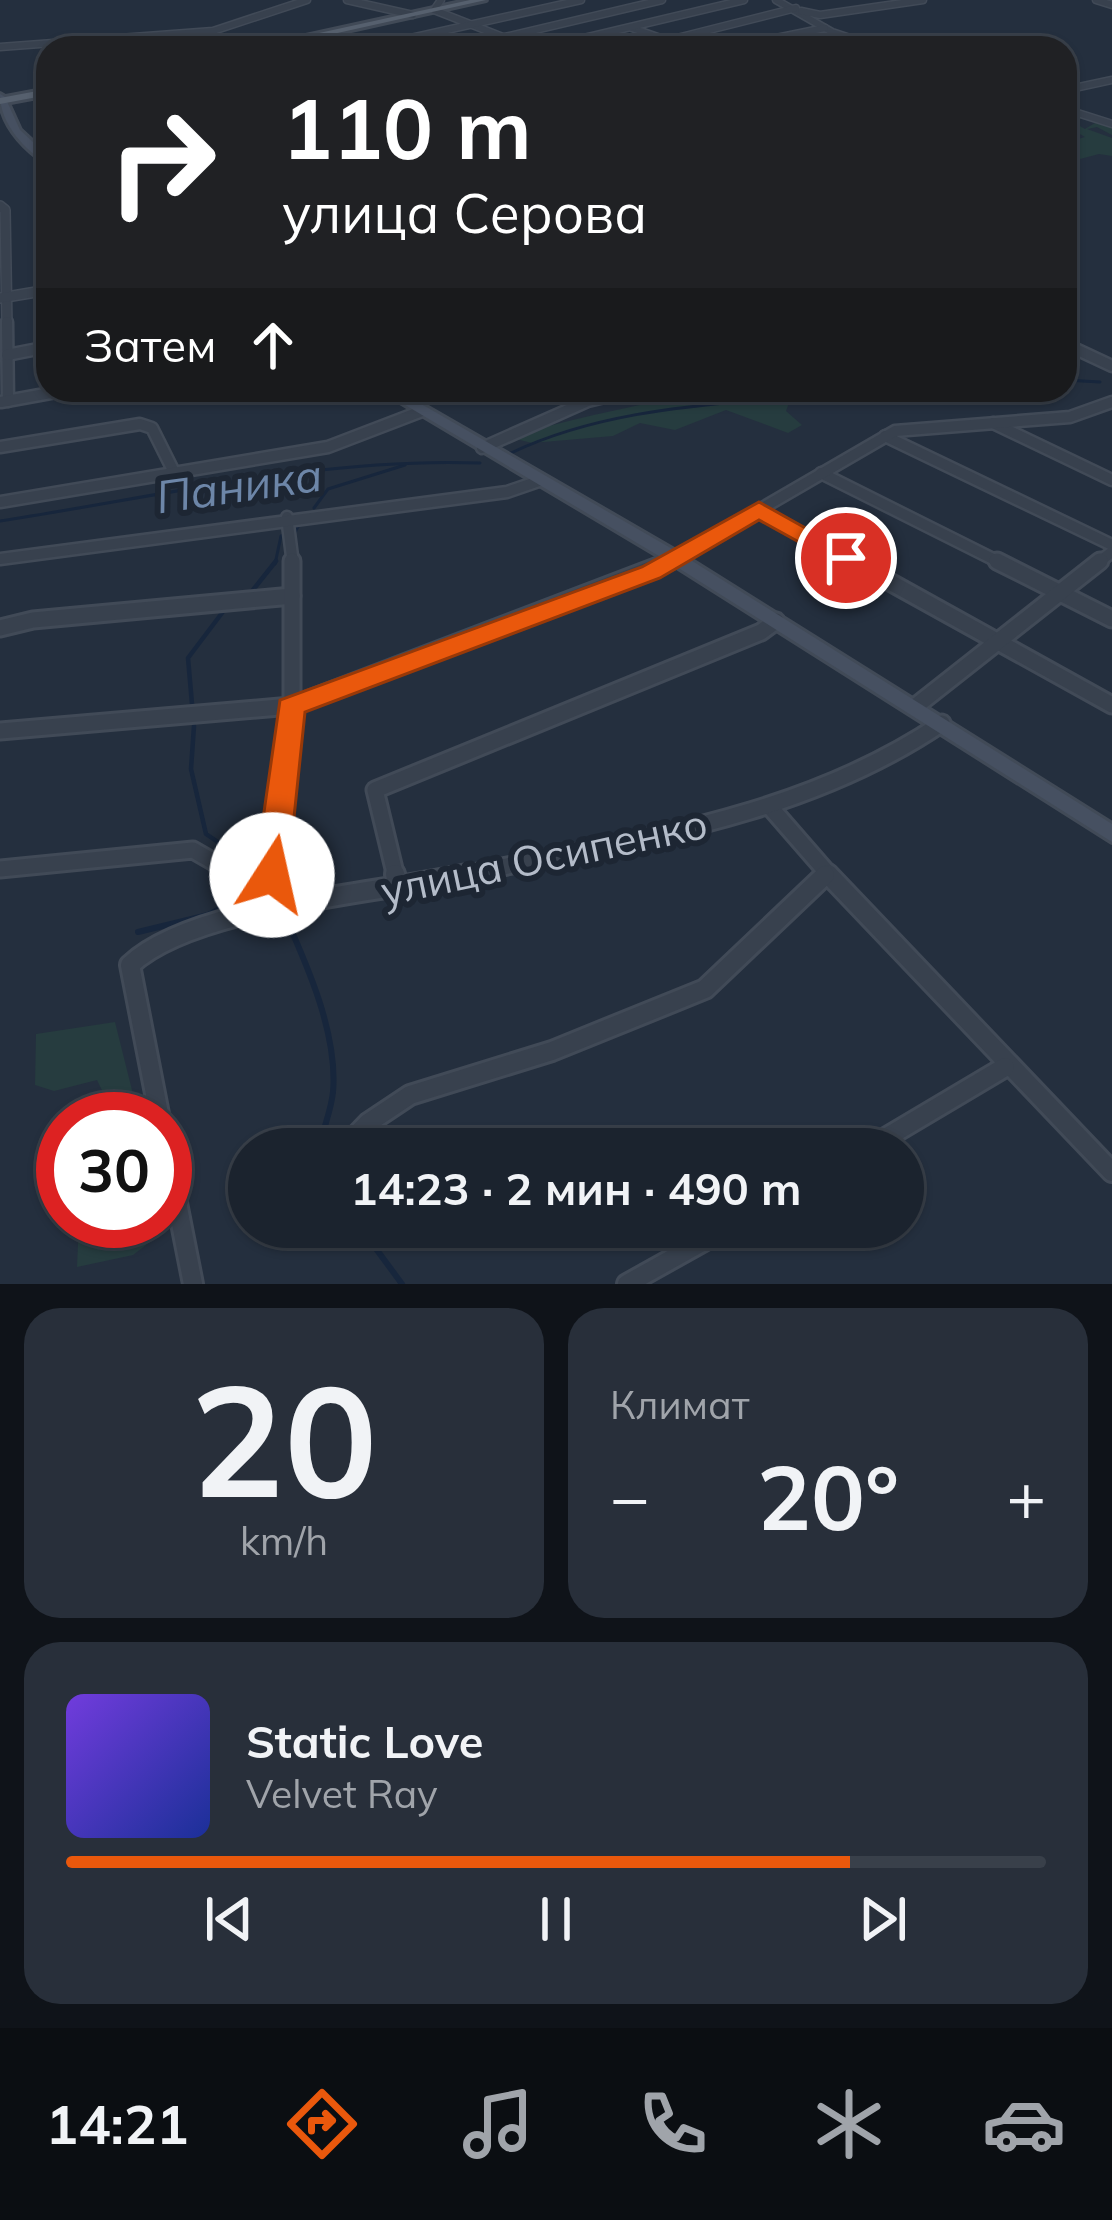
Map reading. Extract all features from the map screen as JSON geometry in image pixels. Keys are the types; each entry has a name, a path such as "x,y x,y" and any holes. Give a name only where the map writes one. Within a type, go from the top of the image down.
{"main road":[{"path":"313,36 413,15 437,5 482,0"},
{"path":"1,100 36,95"}],"street":[{"path":"141,36 220,30 307,0"},
{"path":"347,0 413,15"},
{"path":"420,36 581,0"},
{"path":"510,36 662,0"},
{"path":"596,36 744,0"},
{"path":"776,0 820,15 923,0"},
{"path":"1096,0 1112,5"},
{"path":"437,5 503,36"},
{"path":"686,36 799,9 825,28 847,36"},
{"path":"632,28 657,36"},
{"path":"786,36 825,28"},
{"path":"0,47 36,44"},
{"path":"1077,87 1112,80"},
{"path":"1,100 0,107 14,127 36,150"},
{"path":"1077,113 1112,124"},
{"path":"0,206 5,210 4,401 36,395"},
{"path":"3,297 36,292"},
{"path":"7,355 36,349"},
{"path":"1077,351 1109,364"},
{"path":"407,402 675,558 1112,834"},
{"path":"572,402 577,405"},
{"path":"482,448 588,402"},
{"path":"0,731 291,706 651,573 885,436 1083,415 1112,402"},
{"path":"0,502 346,442 422,411"},
{"path":"993,423 1112,480"},
{"path":"0,447 140,424 152,428 174,472"},
{"path":"885,436 1112,548 916,706"},
{"path":"821,473 1112,619"},
{"path":"0,559 287,517 507,492 539,482"},
{"path":"759,510 1112,706"},
{"path":"275,906 272,875 291,706 287,517"},
{"path":"0,628 33,620 292,596"},
{"path":"399,889 375,790 761,632 776,621"},
{"name":"улица Осипенко","path":"155,1092 130,965 148,948 275,906 399,889 771,808 889,759 941,723"},
{"path":"771,808 825,875 930,980 1070,1137 1112,1172"},
{"path":"0,869 193,850 223,863 275,906"},
{"path":"364,1128 410,1095 552,1051 704,989 825,875"},
{"path":"902,1128 1005,1067"},
{"path":"186,1248 193,1284"},
{"path":"627,1284 691,1248"}],"green space":[{"path":"1095,123 1112,127 1112,135 1097,127 1087,129 1112,138 1112,156 1077,160 1077,139 1085,137 1077,132 1077,124 1085,129"},
{"path":"656,402 798,402 789,403 786,411 802,425 788,433 726,410 675,430 640,423 613,436 532,443 516,439 520,433"},
{"path":"115,1022 132,1092 103,1092 97,1080 54,1091 35,1085 36,1034"},
{"path":"78,1248 142,1248 133,1255 77,1267"}],"waterway":[{"name":"Паника","path":"1077,381 1100,382"},
{"path":"511,453 594,424 738,402"},
{"name":"Паника","path":"0,521 300,472 480,463"},
{"path":"314,508 328,489 405,465"},
{"path":"276,562 281,536 295,532 300,523"},
{"path":"249,595 276,562"},
{"path":"192,704 188,658 225,609"},
{"path":"194,726 191,769 206,834 258,869"},
{"path":"138,932 208,915 239,899 232,881"},
{"path":"285,916 312,979 331,1048 333,1092 325,1128"},
{"path":"375,1248 402,1284"}],"route":[{"path":"272,875 279,845 291,706 651,573 759,510 846,558"}]}
